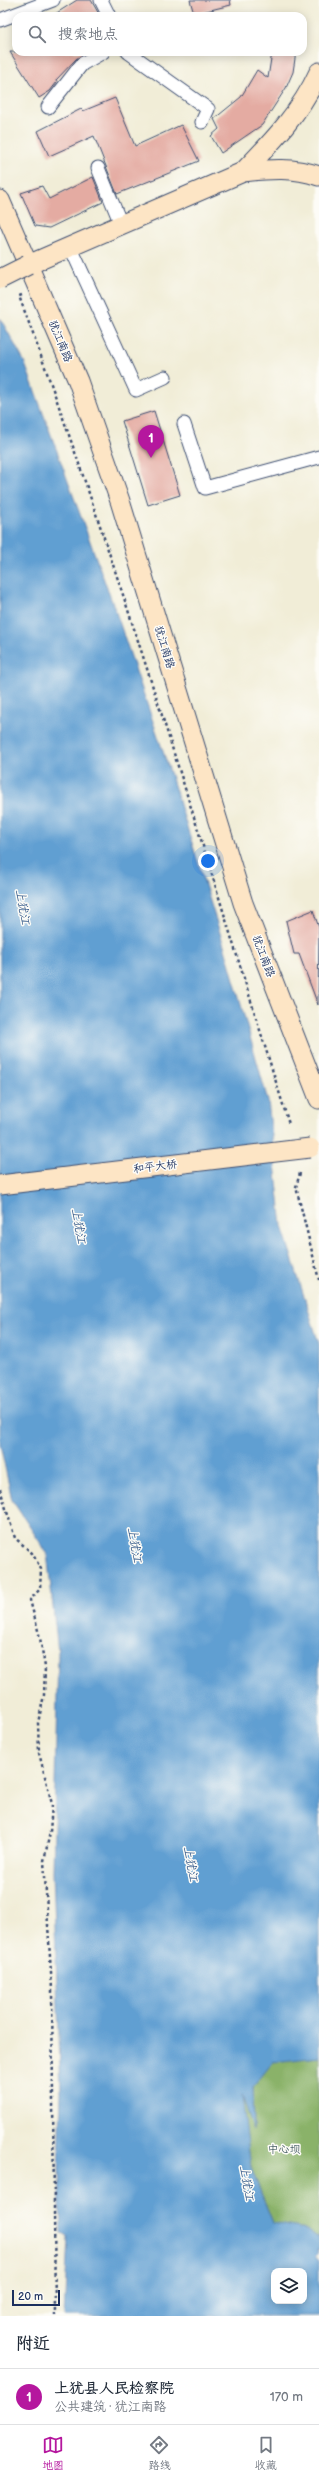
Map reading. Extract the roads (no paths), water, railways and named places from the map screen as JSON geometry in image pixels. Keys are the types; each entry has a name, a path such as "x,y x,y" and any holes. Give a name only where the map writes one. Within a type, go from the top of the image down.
{"street":[{"path":"21,12 53,0"},
{"path":"101,0 107,12"},
{"path":"0,20 12,15"},
{"path":"48,108 82,64 96,56"},
{"path":"134,56 208,109 202,122"},
{"path":"243,172 281,132 306,99 319,72"},
{"path":"98,168 121,224"},
{"path":"0,279 70,246 243,172 275,169 306,172 319,176"},
{"name":"犹江南路","path":"0,200 78,381 117,493 243,903 319,1099"},
{"path":"70,246 136,390 165,377"},
{"path":"184,424 206,488 319,457"},
{"name":"和平大桥","path":"0,1185 314,1147"}],"water":[{"name":"上犹江","path":"0,318 24,361 118,618 169,769 229,962 268,1101 282,1226 319,1344 319,2057 273,2062 253,2087 254,2130 242,2096 251,2168 273,2223 305,2229 317,2238 319,2237 319,2250 317,2249 318,2254 315,2256 319,2261 319,2316 64,2316 68,2237 61,2233 59,2169 61,2092 53,1873 58,1652 47,1553 12,1500 0,1444"}],"place":[{"name":"上犹县人民检察院","path":"151,458"}],"park label":[{"name":"中心坝","path":"284,2149"}]}
